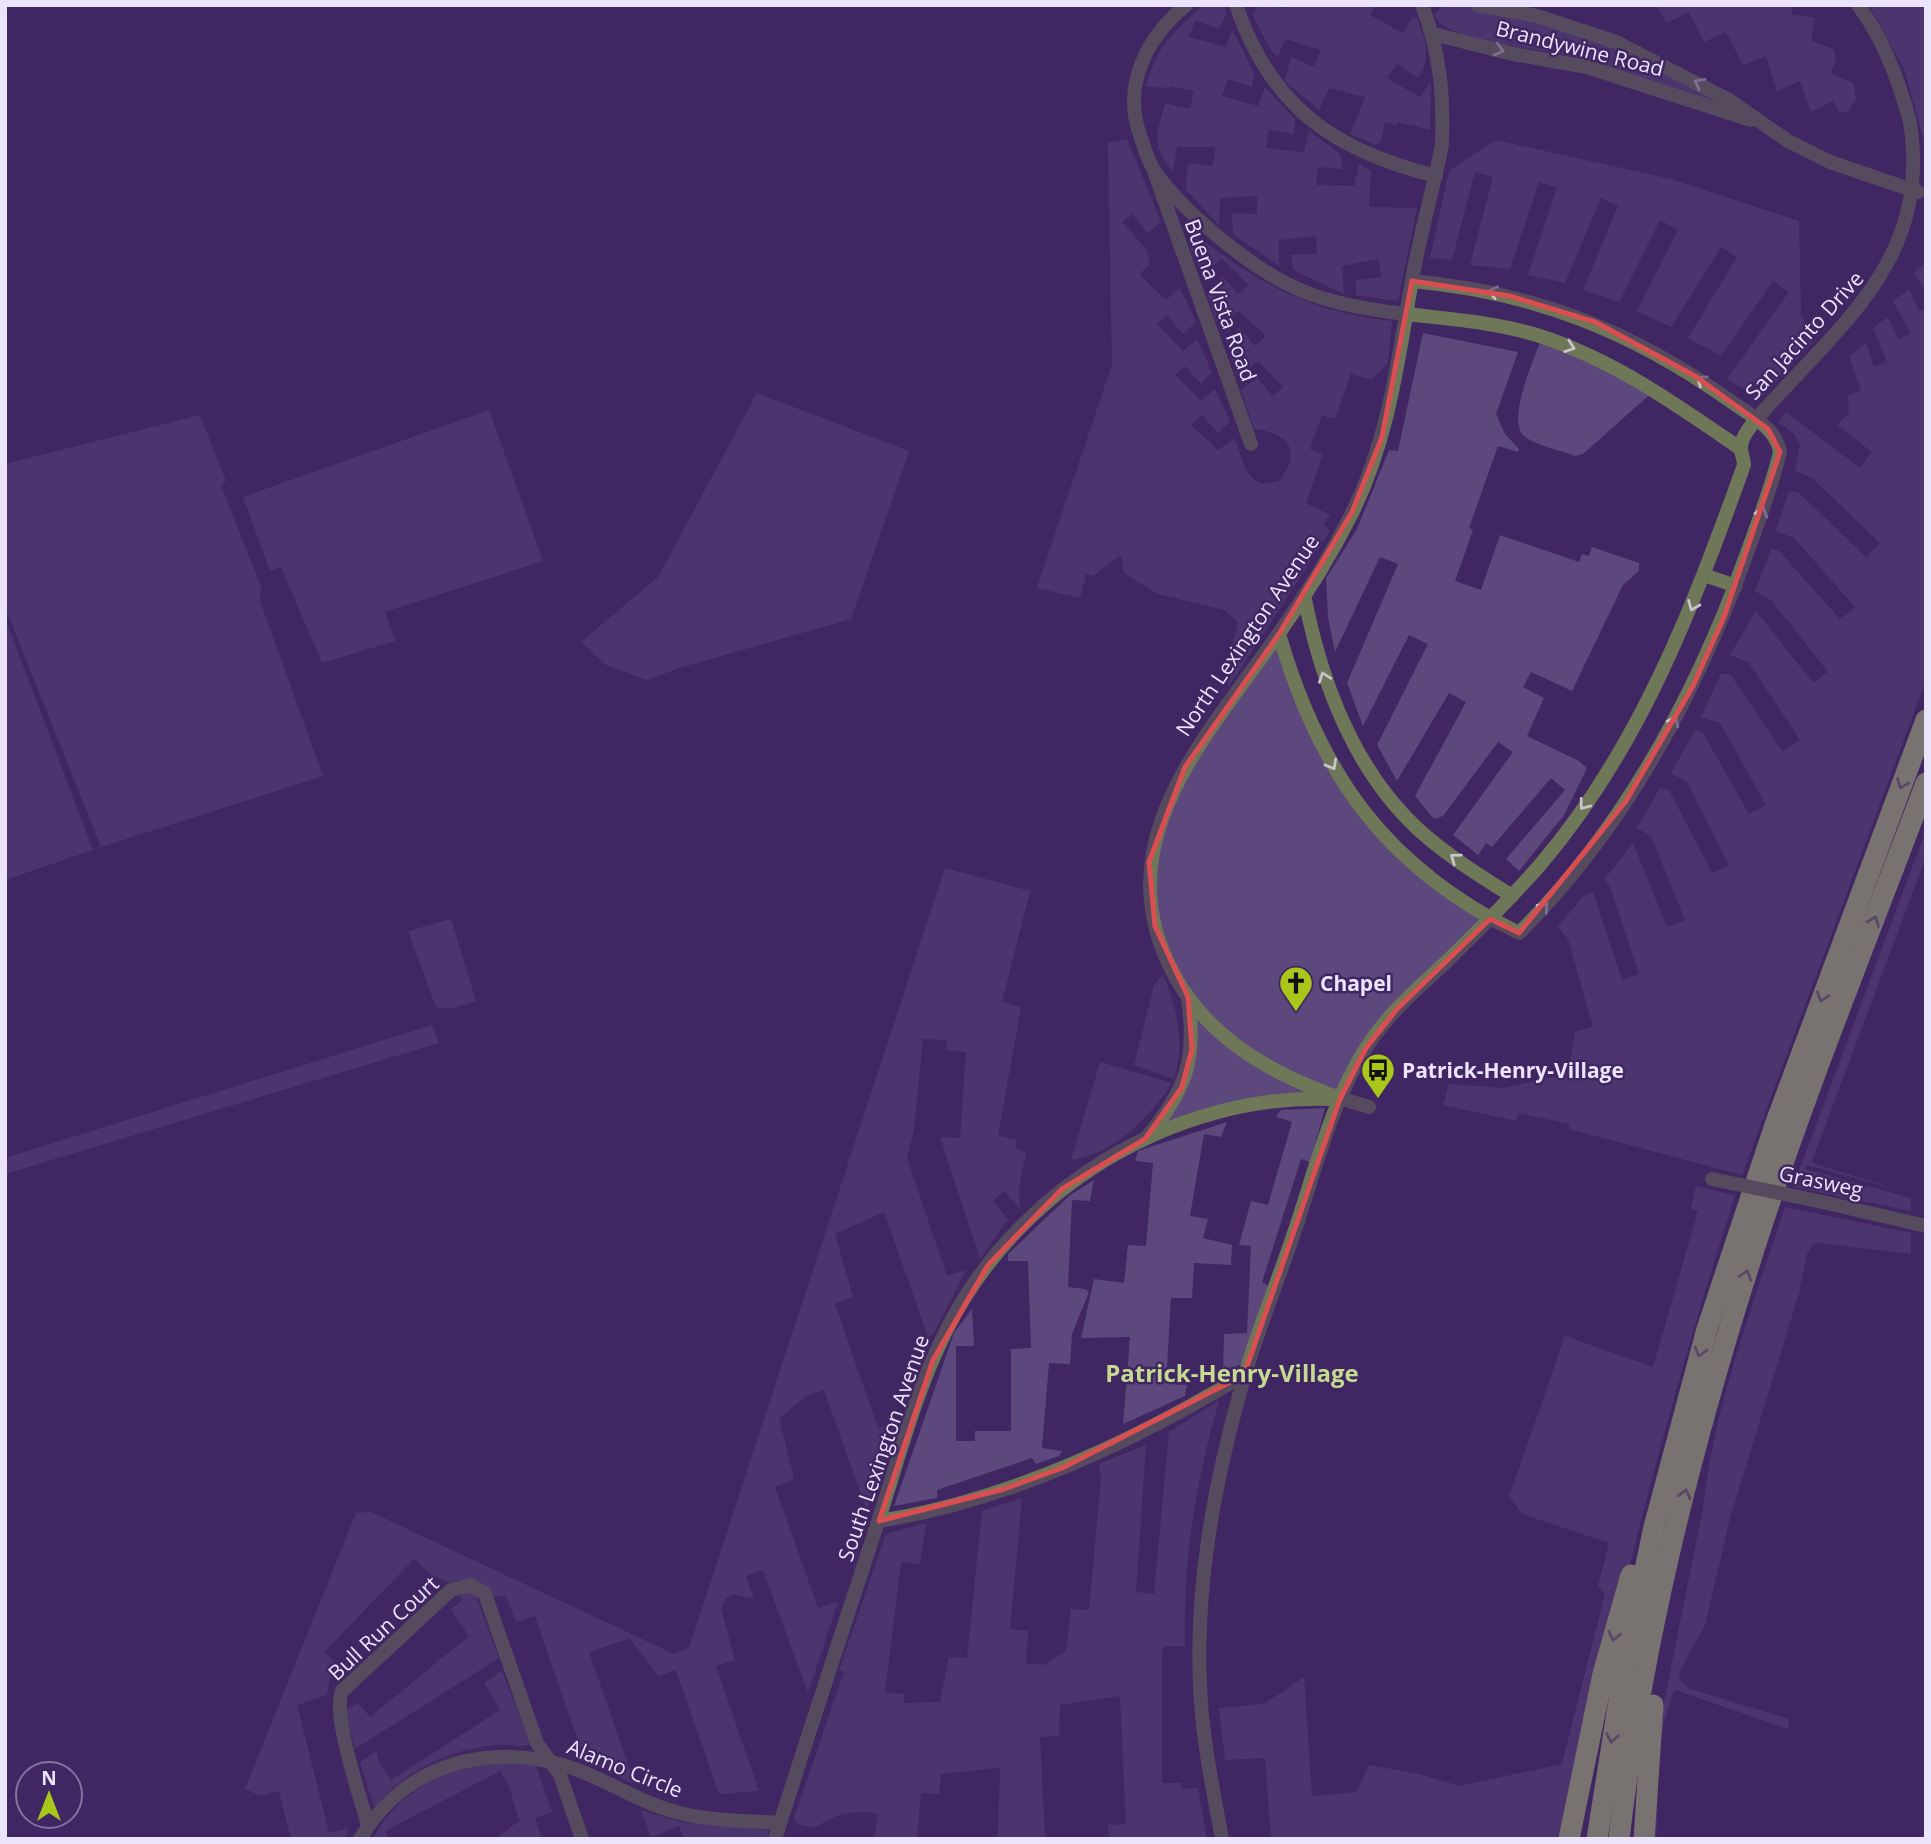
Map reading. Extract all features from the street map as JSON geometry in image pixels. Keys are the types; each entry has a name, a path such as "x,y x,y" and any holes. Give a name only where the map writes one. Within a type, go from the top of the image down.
{"highway":[{"path":"1597,1839 1624,1669 1654,1527 1703,1341 1735,1240 1926,720"},
{"path":"1619,1839 1645,1673 1669,1560 1724,1347 1763,1222 1926,783"},
{"path":"1569,1839 1603,1674 1636,1558 1654,1527"},
{"path":"1644,1839 1656,1674 1668,1613 1669,1560"}],"street":[{"path":"1186,5 1151,42 1137,77 1137,125 1153,169 1201,222 1245,259 1309,294 1408,314 1487,323 1542,337 1584,352 1655,390 1741,449 1744,465 1704,575 1661,678 1596,789 1543,860 1512,896 1413,991 1379,1029 1353,1071 1340,1099 1244,1375 1208,1535 1199,1644 1203,1731 1222,1839"},
{"path":"1236,5 1258,57 1301,112 1353,149 1392,165 1436,176"},
{"name":"North Lexington Avenue","path":"1340,1099 1294,1080 1247,1053 1213,1026 1188,997 1171,969 1155,926 1150,905 1149,862 1165,811 1185,767 1304,596 1352,512 1370,471 1389,411 1412,281 1442,145 1444,104 1433,34 1422,5"},
{"name":"Brandywine Road","path":"1478,5 1537,16 1616,42 1729,100 1788,141 1830,162 1918,192"},
{"name":"San Jacinto Drive","path":"1741,449 1756,420 1878,286 1909,234 1918,192 1918,162 1902,93 1891,63 1858,5"},
{"name":"Brandywine Road","path":"1433,34 1513,54 1587,67 1671,93 1732,116 1756,121"},
{"name":"Buena Vista Road","path":"1153,169 1251,444"},
{"path":"1279,634 1299,698 1316,735 1363,812 1405,858 1490,919 1519,933 1544,908 1589,852 1626,801 1664,740 1693,686 1735,586 1780,452 1774,437 1756,420 1695,376 1595,322 1510,296 1456,285 1412,281"},
{"path":"1704,575 1735,586"},
{"path":"1304,596 1313,643 1331,699 1386,795 1429,838 1512,896"},
{"name":"North Lexington Avenue","path":"1146,1139 1167,1113 1182,1087 1189,1067 1192,1032 1188,997"},
{"name":"South Lexington Avenue","path":"775,1839 933,1360 946,1331 988,1265 1010,1238 1062,1189 1112,1155 1198,1119 1255,1104 1309,1098 1340,1099"},
{"path":"1340,1099 1369,1107"},
{"name":"Grasweg","path":"1709,1178 1926,1226"},
{"path":"879,1521 1004,1489 1062,1468 1202,1400 1244,1375"},
{"name":"Bull Run Court","path":"368,1825 340,1718 338,1700 342,1691 461,1585 471,1585 485,1594 537,1743 560,1775 582,1839"},
{"name":"Alamo Circle","path":"360,1839 368,1825 400,1792 450,1764 506,1756 548,1760 683,1814 780,1823"}],"highlighted area":[{"path":"1412,281 1510,296 1595,322 1695,376 1768,429 1780,452 1724,617 1693,686 1626,801 1519,933 1490,919 1397,1009 1366,1048 1340,1099 1244,1375 1062,1468 1004,1489 879,1521 933,1360 988,1265 1062,1189 1145,1139 1182,1087 1192,1049 1188,997 1155,926 1149,862 1185,767 1279,634 1352,512 1382,437"}],"shaded area":[{"path":"1203,5 1225,5 1226,15 1219,29 1195,20 1189,37 1226,47 1232,29 1254,73 1252,87 1228,79 1222,96 1258,106 1265,87 1295,119 1294,134 1269,130 1266,148 1304,152 1309,131 1340,154 1343,169 1318,167 1316,185 1354,186 1359,164 1371,171 1369,207 1417,208 1398,301 1356,295 1356,280 1381,277 1379,259 1342,266 1344,294 1293,270 1291,255 1317,254 1316,236 1279,240 1279,266 1233,234 1232,213 1257,214 1257,196 1220,198 1219,225 1185,189 1188,163 1213,166 1215,147 1177,147 1173,172 1166,162 1157,139 1165,103 1190,109 1194,91 1170,86 1146,86 1167,41"},
{"path":"1258,5 1284,8 1286,5 1375,5 1370,15 1402,33 1413,17 1417,18 1426,49 1425,63 1418,78 1397,64 1387,78 1420,97 1431,81 1430,130 1398,122 1397,125 1385,122 1381,141 1376,145 1350,134 1365,97 1329,88 1319,110 1285,81 1291,57 1314,67 1321,50 1285,39 1278,57 1272,52 1253,16"},
{"path":"1445,5 1475,8 1565,30 1652,66 1735,112 1673,88 1588,62 1467,36 1437,21 1435,14"},
{"path":"1656,5 1793,5 1791,14 1815,18 1811,41 1834,49 1836,60 1831,73 1853,83 1856,99 1849,111 1840,113 1833,101 1811,112 1800,81 1777,91 1766,56 1743,65 1726,32 1704,42 1689,12 1667,23"},
{"path":"1869,5 1926,5 1926,150 1905,71"},
{"path":"1127,139 1161,222 1148,233 1132,214 1122,222 1147,250 1150,265 1139,274 1166,300 1180,288 1196,322 1183,334 1167,315 1157,324 1183,351 1197,339 1212,372 1201,384 1185,366 1175,375 1201,401 1215,389 1230,421 1218,433 1202,415 1191,425 1218,450 1235,438 1244,466 1251,477 1261,484 1279,481 1290,461 1291,452 1284,439 1254,429 1241,390 1257,378 1273,396 1283,387 1258,361 1243,372 1236,373 1227,342 1239,327 1255,346 1266,336 1239,311 1225,322 1216,321 1207,293 1222,276 1238,294 1249,285 1222,259 1202,274 1191,252 1191,239 1195,236 1199,238 1268,284 1312,304 1362,317 1392,321 1388,363 1371,380 1351,373 1335,419 1322,415 1310,449 1323,454 1306,503 1330,515 1324,524 1330,531 1229,686 1223,682 1238,622 1224,610 1158,594 1124,573 1121,555 1093,576 1086,574 1080,598 1037,588 1112,364 1108,143"},
{"path":"1496,140 1671,179 1799,221 1801,314 1814,341 1760,399 1727,379 1789,292 1773,281 1721,356 1688,338 1737,257 1721,247 1671,327 1637,311 1678,230 1660,220 1619,302 1583,290 1618,206 1601,198 1565,283 1528,275 1557,188 1539,182 1510,269 1470,265 1493,177 1475,172 1452,260 1430,258 1449,171"},
{"path":"1926,262 1926,292 1914,273"},
{"path":"1909,289 1919,311 1926,308 1926,680 1742,1175 1569,1129 1569,1124 1518,1113 1516,1121 1443,1105 1449,1084 1503,1088 1563,1075 1570,1062 1575,1032 1593,1027 1568,939 1558,927 1583,896 1593,892 1622,980 1639,974 1610,887 1604,880 1633,843 1667,927 1685,920 1651,836 1637,828 1660,788 1669,790 1712,873 1729,865 1687,782 1671,773 1695,730 1703,733 1749,814 1766,805 1720,723 1701,717 1721,674 1730,674 1782,751 1800,740 1748,662 1730,655 1756,611 1813,683 1828,672 1771,600 1755,591 1771,549 1779,551 1840,619 1855,607 1794,538 1776,531 1789,491 1799,493 1866,557 1880,543 1813,479 1795,470 1800,445 1794,434 1778,422 1786,412 1860,468 1872,452 1837,425 1849,413 1848,395 1861,391 1849,356 1866,343 1874,367 1887,362 1873,328 1888,317 1898,339 1911,334 1893,301"},
{"path":"1423,333 1518,352 1496,414 1505,434 1519,449 1518,452 1498,446 1469,528 1473,530 1455,581 1481,590 1500,535 1579,562 1582,554 1589,556 1592,547 1639,563 1639,571 1623,585 1572,691 1531,672 1523,687 1544,698 1527,736 1579,761 1587,768 1564,815 1519,871 1506,859 1565,790 1551,778 1492,847 1486,843 1478,855 1453,835 1513,752 1498,742 1443,816 1434,819 1415,796 1466,702 1449,693 1397,781 1377,745 1428,644 1409,635 1363,726 1347,683 1398,564 1380,557 1335,652 1328,617 1326,578 1357,529 1389,450 1398,451"},
{"path":"1542,337 1655,390 1583,454 1575,456 1535,442 1524,436 1519,428 1518,416 1528,373"},
{"path":"757,393 909,451 851,619 679,668 647,680 606,665 581,642 658,577"},
{"path":"489,410 543,561 385,612 395,641 322,663 281,567 270,571 243,497"},
{"path":"200,415 226,481 221,485 261,587 260,601 323,776 101,847 5,607 5,464"},
{"path":"5,618 93,850 5,880"},
{"path":"1279,634 1286,660 1363,812 1490,919 1397,1009 1340,1099 1254,1104 1145,1139 1167,1113 1192,1049 1179,984 1149,882 1173,791"},
{"path":"1926,830 1926,857 1812,1161 1814,1164 1911,1193 1807,1165 1805,1169 1911,1198 1911,1211 1793,1187"},
{"path":"945,868 1030,891 1002,1002 1021,1007 998,1136 1017,1140 1015,1148 1026,1152 1019,1188 1020,1209 1004,1191 993,1201 1008,1219 980,1259 940,1137 960,1138 966,1052 946,1050 947,1040 923,1039 914,1128 907,1158 947,1276 966,1270 934,1333 928,1337 884,1212 835,1234 853,1297 835,1304 878,1428 897,1422 867,1511 824,1390 806,1396 779,1419 794,1479 775,1487 818,1608 838,1602 808,1693 763,1570 746,1576 754,1599 733,1594 726,1598 721,1609 735,1660 716,1666 759,1791 719,1794 676,1670 658,1676 630,1638 589,1652 632,1776 632,1784 584,1758 535,1616 516,1622 506,1596 493,1597 484,1585 474,1580 463,1579 449,1583 429,1573 414,1559 324,1652 339,1666 330,1678 327,1695 297,1705 329,1833 349,1828 345,1839 291,1839 279,1791 261,1796 245,1789 356,1513 371,1512 674,1654 689,1648"},
{"path":"451,919 476,1001 450,1009 436,1007 408,931"},
{"path":"1163,974 1178,1026 1179,1052 1174,1079 1134,1065 1154,985"},
{"path":"432,1025 439,1043 5,1174 5,1158"},
{"path":"1100,1062 1172,1083 1141,1121 1116,1142 1087,1156 1071,1160"},
{"path":"1325,1108 1310,1162 1301,1159 1262,1282 1268,1286 1241,1364 1223,1373 1224,1334 1247,1333 1251,1246 1239,1245 1251,1201 1268,1205 1292,1122 1276,1117 1281,1110"},
{"path":"1227,1122 1221,1137 1204,1134 1190,1216 1208,1219 1203,1238 1232,1245 1231,1265 1194,1263 1192,1298 1171,1298 1166,1383 1187,1385 1185,1396 1123,1424 1130,1337 1081,1338 1094,1279 1124,1283 1128,1245 1146,1246 1153,1163 1135,1161 1138,1151"},
{"path":"1094,1180 1090,1201 1072,1200 1068,1287 1089,1292 1072,1334 1070,1364 1049,1363 1042,1448 1062,1451 1059,1456 1036,1464 1032,1458 937,1490 937,1498 894,1506 954,1333 972,1309 974,1346 956,1346 956,1441 975,1441 975,1431 1011,1431 1011,1349 1031,1348 1028,1261 1008,1261 1008,1254 1069,1196"},
{"path":"1696,1186 1735,1196 1686,1355 1642,1515 1564,1839 1271,1839 1265,1758 1225,1760 1219,1708 1264,1704 1304,1677 1312,1796 1356,1792 1369,1765 1419,1774 1460,1786 1562,1764 1605,1594 1598,1586 1609,1543 1522,1514 1509,1497 1565,1336 1653,1367 1698,1211 1691,1208"},
{"path":"1785,1207 1911,1233 1911,1254 1820,1243 1813,1244 1807,1254 1799,1293 1730,1518 1705,1625 1679,1672 1680,1680 1690,1689 1789,1719 1788,1729 1675,1690 1668,1707 1661,1743 1656,1839 1649,1839 1660,1722 1716,1432 1736,1356"},
{"path":"1219,1401 1203,1462 1192,1522 1186,1583 1185,1646 1163,1646 1162,1654 1162,1783 1181,1783 1182,1789 1198,1788 1207,1839 1109,1839 1108,1825 1126,1824 1120,1696 1060,1705 1059,1736 1040,1737 1045,1839 998,1839 1000,1768 941,1774 939,1794 921,1793 917,1839 874,1839 878,1814 845,1814 815,1828 797,1824 794,1818 844,1672 839,1670 886,1534 926,1523 920,1564 901,1562 885,1692 904,1694 904,1703 940,1702 949,1657 967,1658 982,1511 1022,1498 1010,1629 1028,1631 1026,1663 1044,1665 1066,1651 1071,1609 1089,1610 1101,1479 1099,1464 1146,1445 1136,1592 1154,1594 1169,1432"},
{"path":"467,1591 475,1594 499,1658 355,1749 345,1710 358,1703 370,1717 469,1636 451,1610 462,1600 458,1593"},
{"path":"502,1671 531,1744 482,1747 447,1756 399,1783 374,1807 360,1762 376,1751 379,1763 391,1780 500,1710 484,1683"},
{"path":"497,1762 536,1766 552,1812 535,1818 542,1839 495,1839 519,1821 509,1786 500,1771 385,1831 389,1839 373,1839 395,1808 425,1785 459,1770"},
{"path":"641,1810 680,1822 769,1830 766,1839 684,1839 679,1826 651,1837"}],"place":[{"name":"Chapel","path":"1296,1013"},
{"name":"Patrick-Henry-Village","path":"1378,1100"}],"district":[{"name":"Patrick-Henry-Village","path":"1232,1372"}]}
